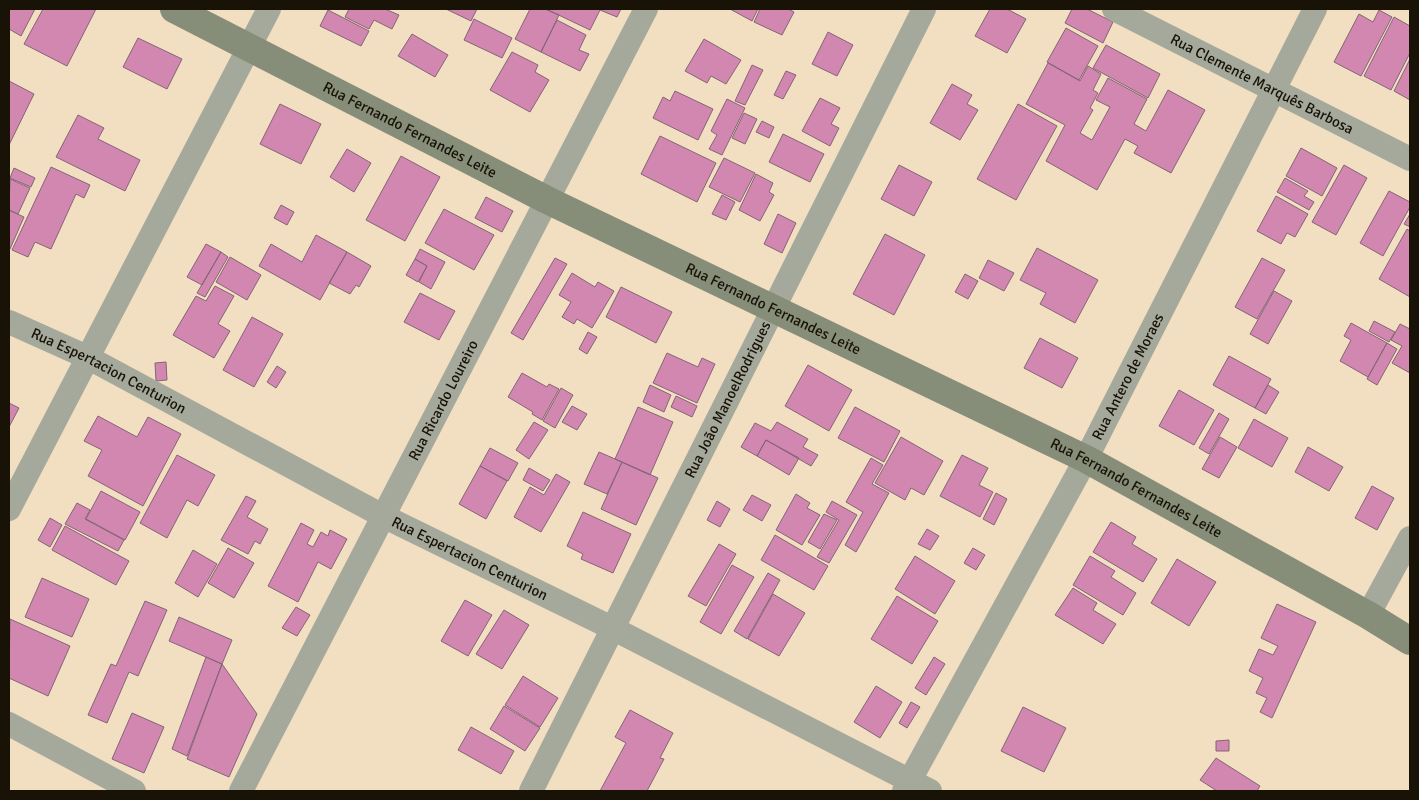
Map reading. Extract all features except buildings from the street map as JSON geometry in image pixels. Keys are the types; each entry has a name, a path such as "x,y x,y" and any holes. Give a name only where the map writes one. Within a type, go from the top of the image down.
{"street":[{"name":"Rua Fernando Fernandes Leite","path":"174,9 547,200 1086,459 1368,615 1410,641"},
{"path":"9,509 270,9"},
{"name":"Rua Ricardo Loureiro","path":"241,791 646,9"},
{"name":"Rua João ManoelRodrigues","path":"531,791 924,9"},
{"name":"Rua Clemente Marquês Barbosa","path":"1114,9 1275,88 1410,159"},
{"name":"Rua Antero de Moraes","path":"915,788 1086,459 1315,9"},
{"name":"Rua Espertacion Centurion","path":"9,322 87,357 383,516 612,628 915,788"},
{"path":"1368,615 1410,538"},
{"path":"9,724 134,791"}]}
